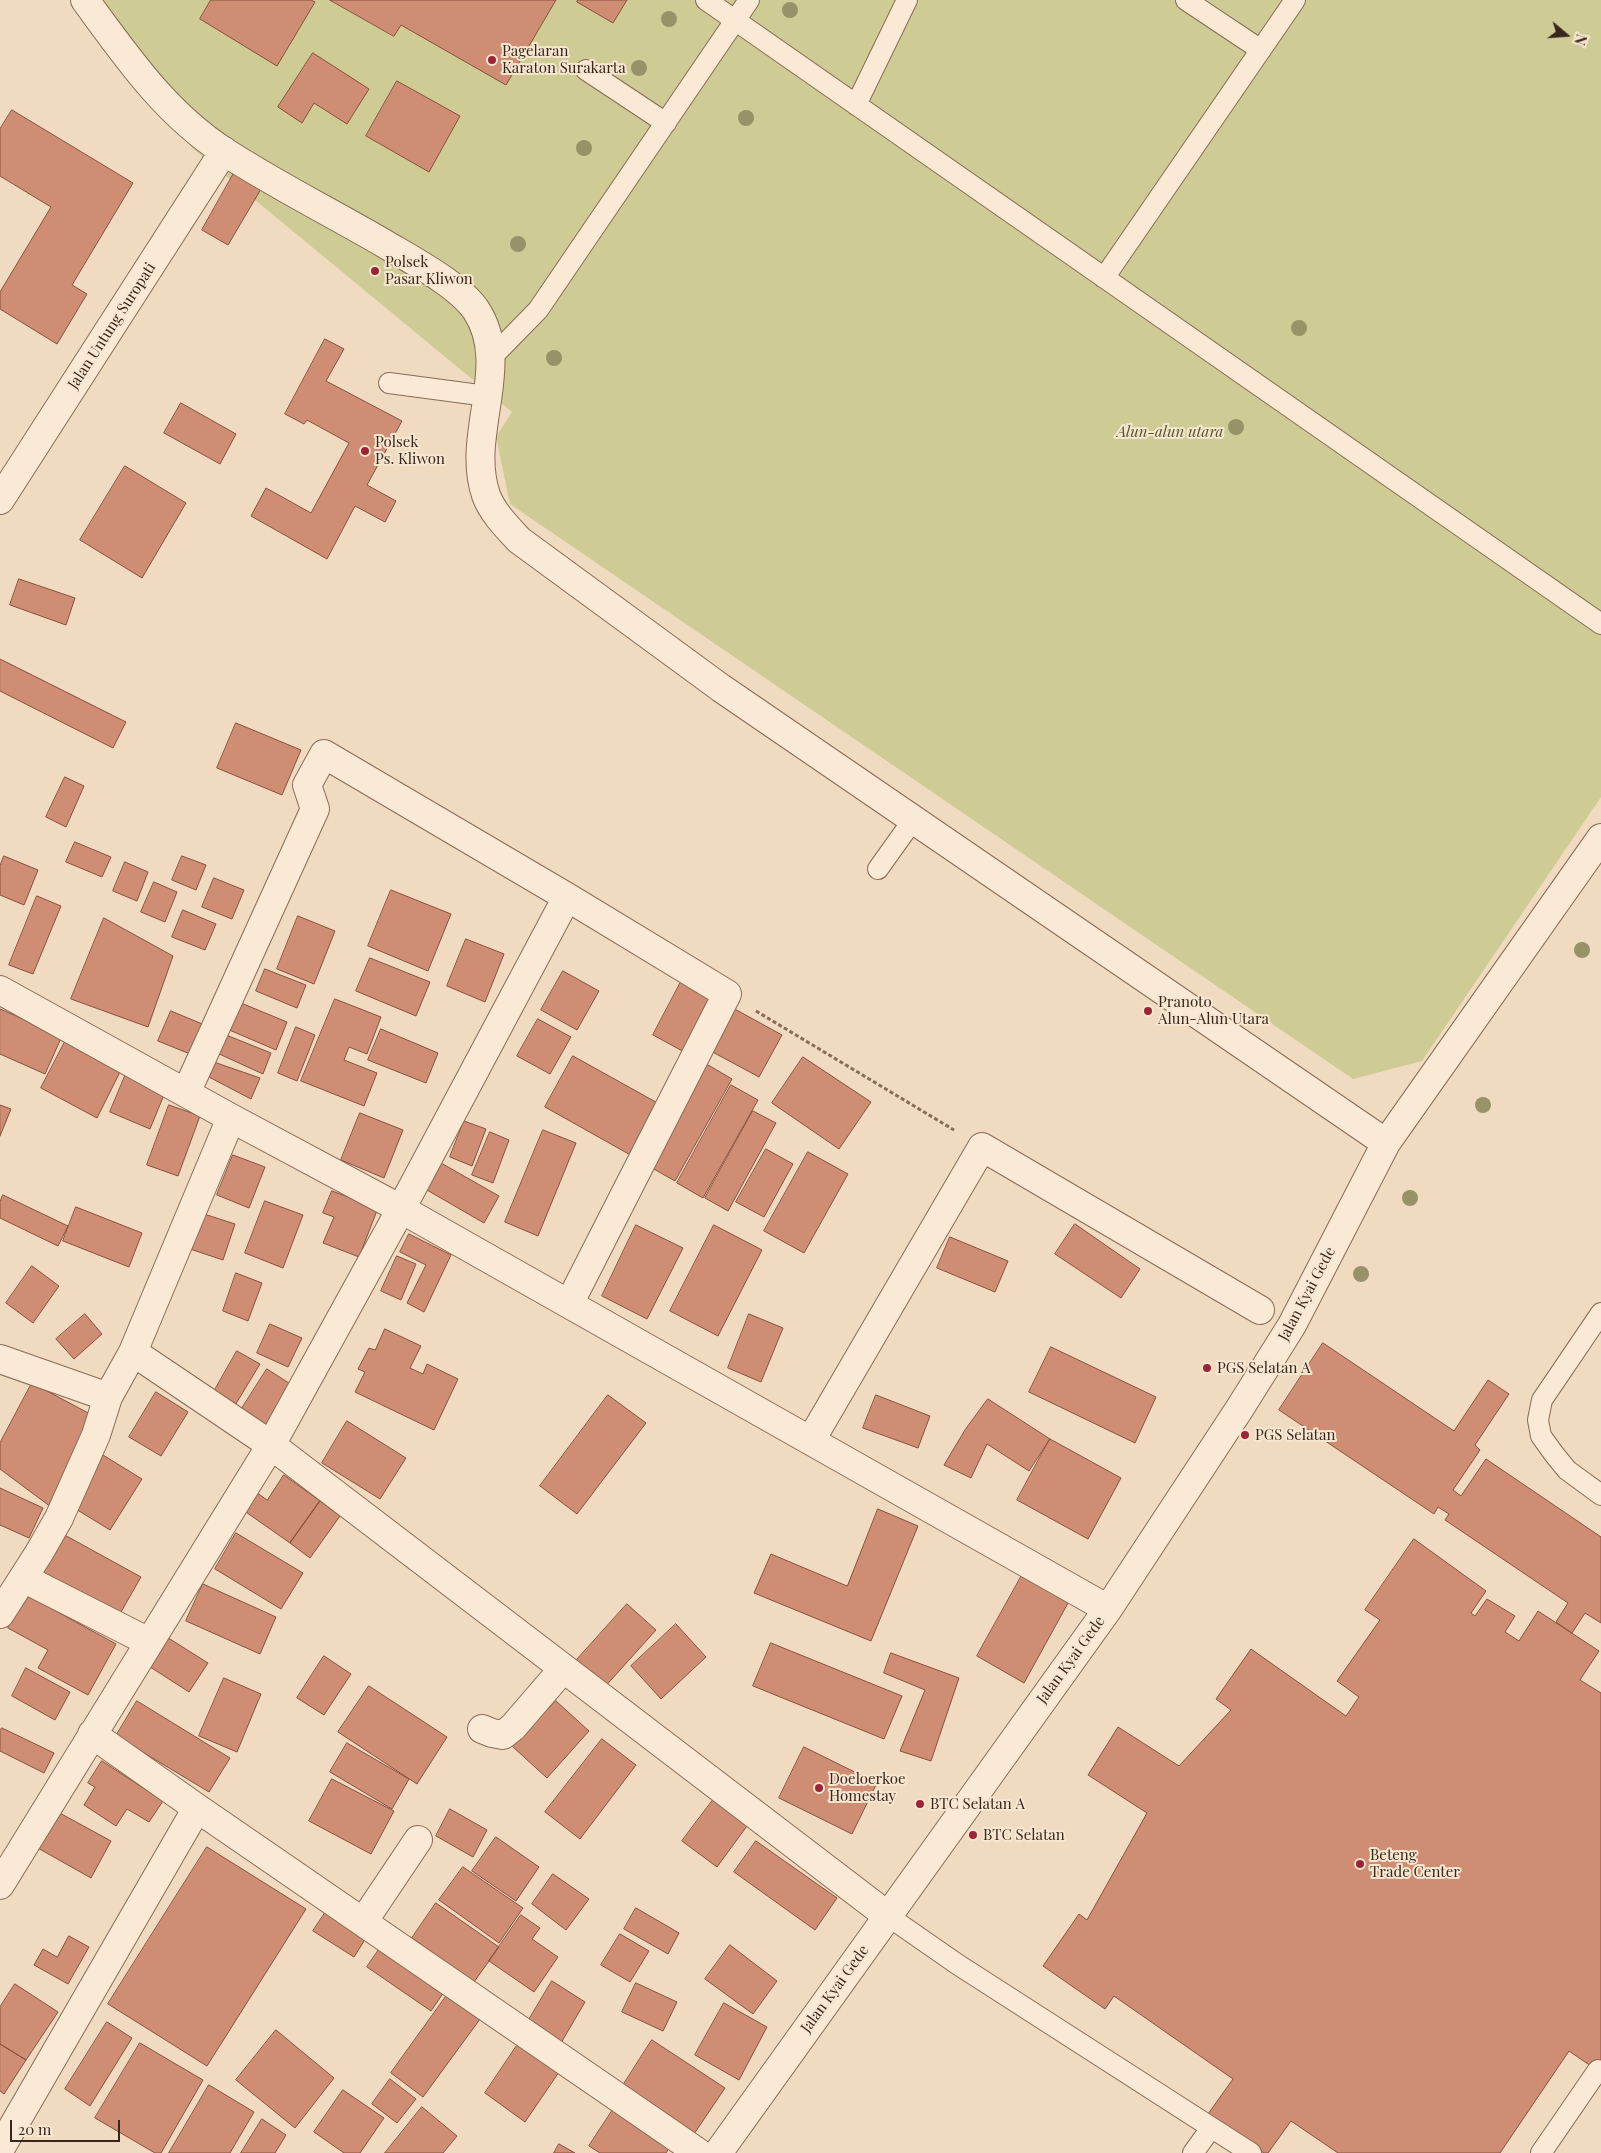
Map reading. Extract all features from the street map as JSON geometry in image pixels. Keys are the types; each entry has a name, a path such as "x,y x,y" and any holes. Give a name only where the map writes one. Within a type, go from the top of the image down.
{"street":[{"path":"85,0 148,85 184,120 224,151 413,260 454,288 476,309 486,330 492,357 482,430 480,467 486,496 498,516 520,540 721,688 1386,1142"},
{"name":"Jalan Untung Suropati","path":"0,500 224,151"},
{"path":"186,1093 315,809 307,785 324,754 727,994 569,1304"},
{"name":"Jalan Kyai Gede","path":"718,2153 1108,1609 1292,1325 1386,1142 1601,838"},
{"path":"0,1884 271,1445 401,1209 567,897"},
{"path":"0,990 231,1118 401,1209 1108,1609"},
{"path":"0,1614 59,1518 96,1435 108,1397 133,1352 231,1118"},
{"path":"811,1440 982,1147 1260,1310"},
{"path":"133,1352 271,1445 888,1916"},
{"path":"0,1359 108,1397"},
{"path":"23,1578 149,1642"},
{"path":"482,1729 502,1735 508,1731 563,1669"},
{"path":"92,1734 699,2153"},
{"path":"0,2149 197,1808"},
{"path":"363,1922 418,1840"}],"lane":[{"path":"706,0 1601,624"},
{"path":"492,357 538,310 749,0"},
{"path":"856,105 907,0"},
{"path":"1186,0 1261,50"},
{"path":"1104,278 1295,0"},
{"path":"586,70 666,123"},
{"path":"389,383 487,396"},
{"path":"878,869 913,820"},
{"path":"1601,1313 1542,1400 1538,1420 1541,1436 1567,1470 1601,1495"},
{"path":"888,1916 957,1964 1251,2153"},
{"path":"1541,2153 1598,2070"},
{"path":"1193,2153 1211,2128"}],"path":[{"path":"727,994 982,1147"}],"green space":[{"name":"Alun-alun utara","path":"76,0 1601,0 1601,797 1422,1061 1353,1079 510,504 496,437 512,412 192,148"}],"building":[{"path":"211,0 311,0 315,2 277,66 200,19"},
{"name":"Pagelaran Karaton Surakarta","path":"330,0 556,0 506,85 401,25 394,36"},
{"name":"Pagelaran Karaton Surakarta","path":"578,0 627,0 613,23 577,2"},
{"path":"313,53 369,89 347,124 314,103 302,123 278,107"},
{"path":"397,81 460,116 429,172 366,136"},
{"path":"12,110 133,183 72,285 87,294 57,344 0,309 0,292 51,207 0,176 0,129"},
{"path":"234,173 261,189 228,245 202,230"},
{"name":"Polsek Ps. Kliwon","path":"325,339 344,349 326,381 402,421 367,485 396,501 385,522 355,506 327,559 251,516 266,488 311,513 349,443 307,420 304,424 285,414"},
{"path":"181,403 236,434 220,464 164,433"},
{"path":"125,466 186,503 142,578 80,540"},
{"path":"19,579 75,598 66,625 10,605"},
{"path":"0,659 126,722 113,748 0,691"},
{"path":"236,723 301,750 282,795 217,768"},
{"path":"65,777 84,786 66,827 46,817"},
{"path":"75,842 111,857 102,877 66,862"},
{"path":"4,856 38,870 24,905 0,895 0,866"},
{"path":"182,856 206,865 196,890 172,880"},
{"path":"125,862 148,872 137,901 113,891"},
{"path":"214,878 244,890 232,919 202,907"},
{"path":"154,882 177,892 165,922 141,912"},
{"path":"391,890 451,914 428,971 368,946"},
{"path":"37,896 61,906 33,974 9,965"},
{"path":"183,910 216,924 205,950 172,937"},
{"path":"298,916 335,931 314,984 277,969"},
{"path":"104,918 173,956 148,1027 71,999"},
{"path":"466,939 504,954 485,1002 447,986"},
{"path":"370,958 430,982 416,1016 356,991"},
{"path":"265,969 306,985 297,1008 256,991"},
{"path":"563,971 599,991 577,1030 541,1010"},
{"path":"683,978 718,997 688,1054 653,1035"},
{"path":"335,999 381,1017 367,1054 349,1047 344,1060 377,1073 364,1106 301,1081"},
{"path":"241,1003 287,1022 276,1050 227,1029"},
{"path":"731,1007 782,1035 759,1077 707,1049"},
{"path":"0,1009 62,1036 45,1074 0,1054"},
{"path":"171,1011 207,1026 195,1056 158,1041"},
{"path":"538,1019 571,1037 550,1074 517,1056"},
{"path":"296,1027 315,1035 297,1081 278,1073"},
{"path":"381,1029 438,1053 426,1083 368,1060"},
{"path":"226,1035 271,1053 263,1074 217,1053"},
{"path":"68,1036 123,1066 97,1118 41,1088"},
{"path":"573,1056 663,1106 634,1157 545,1107"},
{"path":"803,1057 871,1102 839,1149 772,1103"},
{"path":"211,1061 260,1078 251,1099 207,1076"},
{"path":"703,1062 732,1079 675,1181 645,1164"},
{"path":"128,1069 168,1085 150,1129 110,1112"},
{"path":"731,1085 758,1100 703,1198 677,1183"},
{"path":"0,1105 11,1109 0,1136"},
{"path":"169,1105 200,1116 178,1176 147,1165"},
{"path":"753,1111 776,1123 728,1211 705,1198"},
{"path":"360,1113 403,1130 384,1178 341,1160"},
{"path":"464,1121 486,1129 472,1166 450,1157"},
{"path":"543,1130 576,1143 538,1236 505,1222"},
{"path":"490,1132 509,1140 493,1183 472,1175"},
{"path":"766,1149 793,1164 764,1217 736,1202"},
{"path":"808,1152 848,1174 804,1253 764,1231"},
{"path":"233,1155 265,1167 249,1208 217,1195"},
{"path":"434,1159 499,1196 484,1223 420,1186"},
{"path":"332,1191 378,1208 359,1257 323,1243 334,1217 323,1213"},
{"path":"3,1195 68,1226 58,1246 0,1218 0,1202"},
{"path":"265,1201 303,1215 283,1268 245,1253"},
{"path":"76,1207 142,1233 129,1267 63,1241"},
{"path":"201,1213 235,1224 223,1260 190,1249"},
{"path":"1075,1224 1140,1269 1121,1298 1055,1254"},
{"path":"636,1225 683,1248 647,1319 602,1296"},
{"path":"714,1225 762,1250 718,1336 670,1311"},
{"path":"409,1234 451,1255 424,1312 407,1303 426,1265 400,1252"},
{"path":"950,1237 1008,1261 995,1292 937,1268"},
{"path":"397,1256 416,1264 401,1300 381,1291"},
{"path":"32,1266 59,1286 33,1323 6,1303"},
{"path":"236,1273 262,1283 248,1321 223,1311"},
{"path":"85,1314 102,1334 74,1359 56,1339"},
{"path":"749,1314 783,1328 761,1382 728,1368"},
{"path":"270,1324 302,1338 288,1367 257,1353"},
{"path":"385,1329 421,1346 410,1368 423,1374 427,1364 458,1379 434,1430 355,1392 365,1372 358,1369 369,1348 375,1350"},
{"path":"1323,1343 1454,1431 1488,1380 1509,1394 1475,1445 1480,1450 1453,1490 1461,1496 1486,1459 1601,1537 1601,1623 1585,1613 1572,1633 1556,1622 1568,1603 1445,1520 1449,1514 1438,1507 1434,1514 1279,1410"},
{"path":"1051,1347 1156,1397 1135,1443 1029,1392"},
{"path":"237,1351 260,1364 234,1407 212,1395"},
{"path":"267,1369 292,1385 264,1429 239,1413"},
{"path":"32,1383 92,1415 55,1510 0,1469 0,1443"},
{"path":"156,1392 188,1412 161,1456 129,1437"},
{"path":"608,1395 646,1423 577,1514 540,1486"},
{"path":"876,1395 930,1416 918,1448 863,1428"},
{"path":"988,1399 1050,1439 1029,1471 987,1444 971,1478 944,1465 965,1430"},
{"path":"347,1421 406,1458 380,1499 322,1463"},
{"path":"1050,1439 1121,1478 1088,1539 1017,1500"},
{"path":"98,1452 142,1479 110,1530 66,1503"},
{"path":"284,1475 320,1501 290,1543 243,1510 256,1492 267,1500"},
{"path":"0,1488 43,1508 29,1538 0,1525"},
{"path":"320,1501 340,1516 310,1558 290,1543"},
{"path":"878,1509 918,1526 871,1641 754,1593 771,1554 847,1586"},
{"path":"61,1533 141,1577 117,1619 38,1575"},
{"path":"236,1533 303,1573 281,1609 215,1569"},
{"name":"Beteng Trade Center","path":"1414,1539 1486,1591 1471,1613 1475,1616 1487,1599 1515,1616 1505,1632 1519,1641 1538,1611 1599,1651 1580,1680 1601,1693 1601,2073 1569,2051 1500,2153 1338,2153 1291,2121 1268,2153 1264,2153 1208,2114 1233,2079 1114,1996 1105,2009 1043,1966 1079,1914 1087,1920 1147,1813 1088,1775 1118,1727 1179,1766 1231,1710 1216,1699 1251,1649 1346,1716 1359,1697 1337,1681 1380,1620 1365,1610"},
{"path":"1026,1568 1073,1594 1024,1683 977,1656"},
{"path":"203,1584 276,1617 260,1654 186,1621"},
{"path":"25,1594 116,1644 88,1695 38,1668 48,1650 8,1628"},
{"path":"627,1604 656,1630 602,1690 573,1664"},
{"path":"676,1624 706,1657 661,1699 631,1666"},
{"path":"162,1634 208,1663 189,1692 144,1663"},
{"path":"771,1643 902,1696 884,1739 753,1686"},
{"path":"891,1653 959,1678 931,1761 900,1751 925,1690 884,1673"},
{"path":"324,1656 351,1674 324,1715 297,1698"},
{"path":"26,1668 70,1692 55,1720 12,1696"},
{"path":"224,1678 261,1694 237,1752 199,1736"},
{"path":"369,1686 447,1737 417,1784 338,1732"},
{"path":"137,1701 230,1758 209,1792 116,1736"},
{"path":"556,1701 589,1731 547,1778 513,1747"},
{"path":"2,1728 54,1753 44,1773 0,1751 0,1731"},
{"path":"602,1739 636,1765 580,1839 545,1812"},
{"path":"347,1743 409,1779 392,1809 330,1772"},
{"path":"804,1747 877,1783 852,1834 779,1798"},
{"path":"102,1761 163,1801 149,1822 127,1809 116,1826 84,1805 95,1787 88,1783"},
{"path":"332,1779 394,1811 371,1854 309,1821"},
{"path":"713,1800 747,1826 717,1867 682,1841"},
{"path":"450,1809 487,1830 473,1857 436,1836"},
{"path":"56,1811 111,1841 91,1878 36,1847"},
{"path":"496,1837 539,1867 516,1901 472,1871"},
{"path":"756,1841 837,1898 815,1930 734,1872"},
{"path":"207,1847 306,1909 207,2066 108,2004"},
{"path":"463,1867 523,1908 499,1943 439,1900"},
{"path":"553,1874 589,1899 566,1930 532,1904"},
{"path":"436,1903 499,1947 474,1982 412,1938"},
{"path":"636,1908 679,1933 668,1954 624,1929"},
{"path":"325,1913 366,1938 354,1957 313,1931"},
{"path":"521,1915 540,1928 532,1939 558,1957 534,1992 489,1961"},
{"path":"620,1934 649,1951 630,1982 601,1965"},
{"path":"69,1936 89,1947 68,1984 34,1965 43,1949 57,1957"},
{"path":"730,1945 777,1981 753,2014 705,1979"},
{"path":"380,1948 444,1992 431,2011 367,1967"},
{"path":"552,1981 585,2002 558,2048 524,2028"},
{"path":"636,1983 677,2002 663,2031 622,2012"},
{"path":"15,1984 58,2012 26,2060 0,2044 0,2007"},
{"path":"450,1991 483,2015 423,2097 391,2073"},
{"path":"724,2003 767,2027 739,2080 695,2055"},
{"path":"107,2022 132,2038 90,2106 65,2089"},
{"path":"276,2030 334,2078 295,2128 236,2080"},
{"path":"652,2040 725,2088 694,2134 622,2087"},
{"path":"140,2043 203,2080 161,2153 155,2153 95,2118"},
{"path":"0,2044 26,2060 4,2094 0,2091"},
{"path":"518,2044 559,2072 525,2122 485,2093"},
{"path":"390,2079 416,2099 397,2123 372,2104"},
{"path":"209,2085 254,2112 230,2153 169,2153"},
{"path":"343,2090 384,2118 360,2153 344,2153 314,2132"},
{"path":"422,2107 457,2136 443,2153 385,2153"},
{"path":"614,2108 671,2145 666,2153 600,2153 589,2146"},
{"path":"262,2119 286,2135 275,2153 241,2153"},
{"path":"559,2144 575,2153 554,2153"}],"place":[{"name":"Pagelaran Karaton Surakarta","path":"492,60"},
{"name":"Polsek Pasar Kliwon","path":"375,271"},
{"name":"Polsek Ps. Kliwon","path":"365,451"},
{"name":"Pranoto Alun-Alun Utara","path":"1148,1011"},
{"name":"PGS Selatan A","path":"1207,1368"},
{"name":"PGS Selatan","path":"1245,1435"},
{"name":"Doeloerkoe Homestay","path":"819,1788"},
{"name":"BTC Selatan A","path":"920,1804"},
{"name":"BTC Selatan","path":"973,1835"},
{"name":"Beteng Trade Center","path":"1360,1864"}]}
